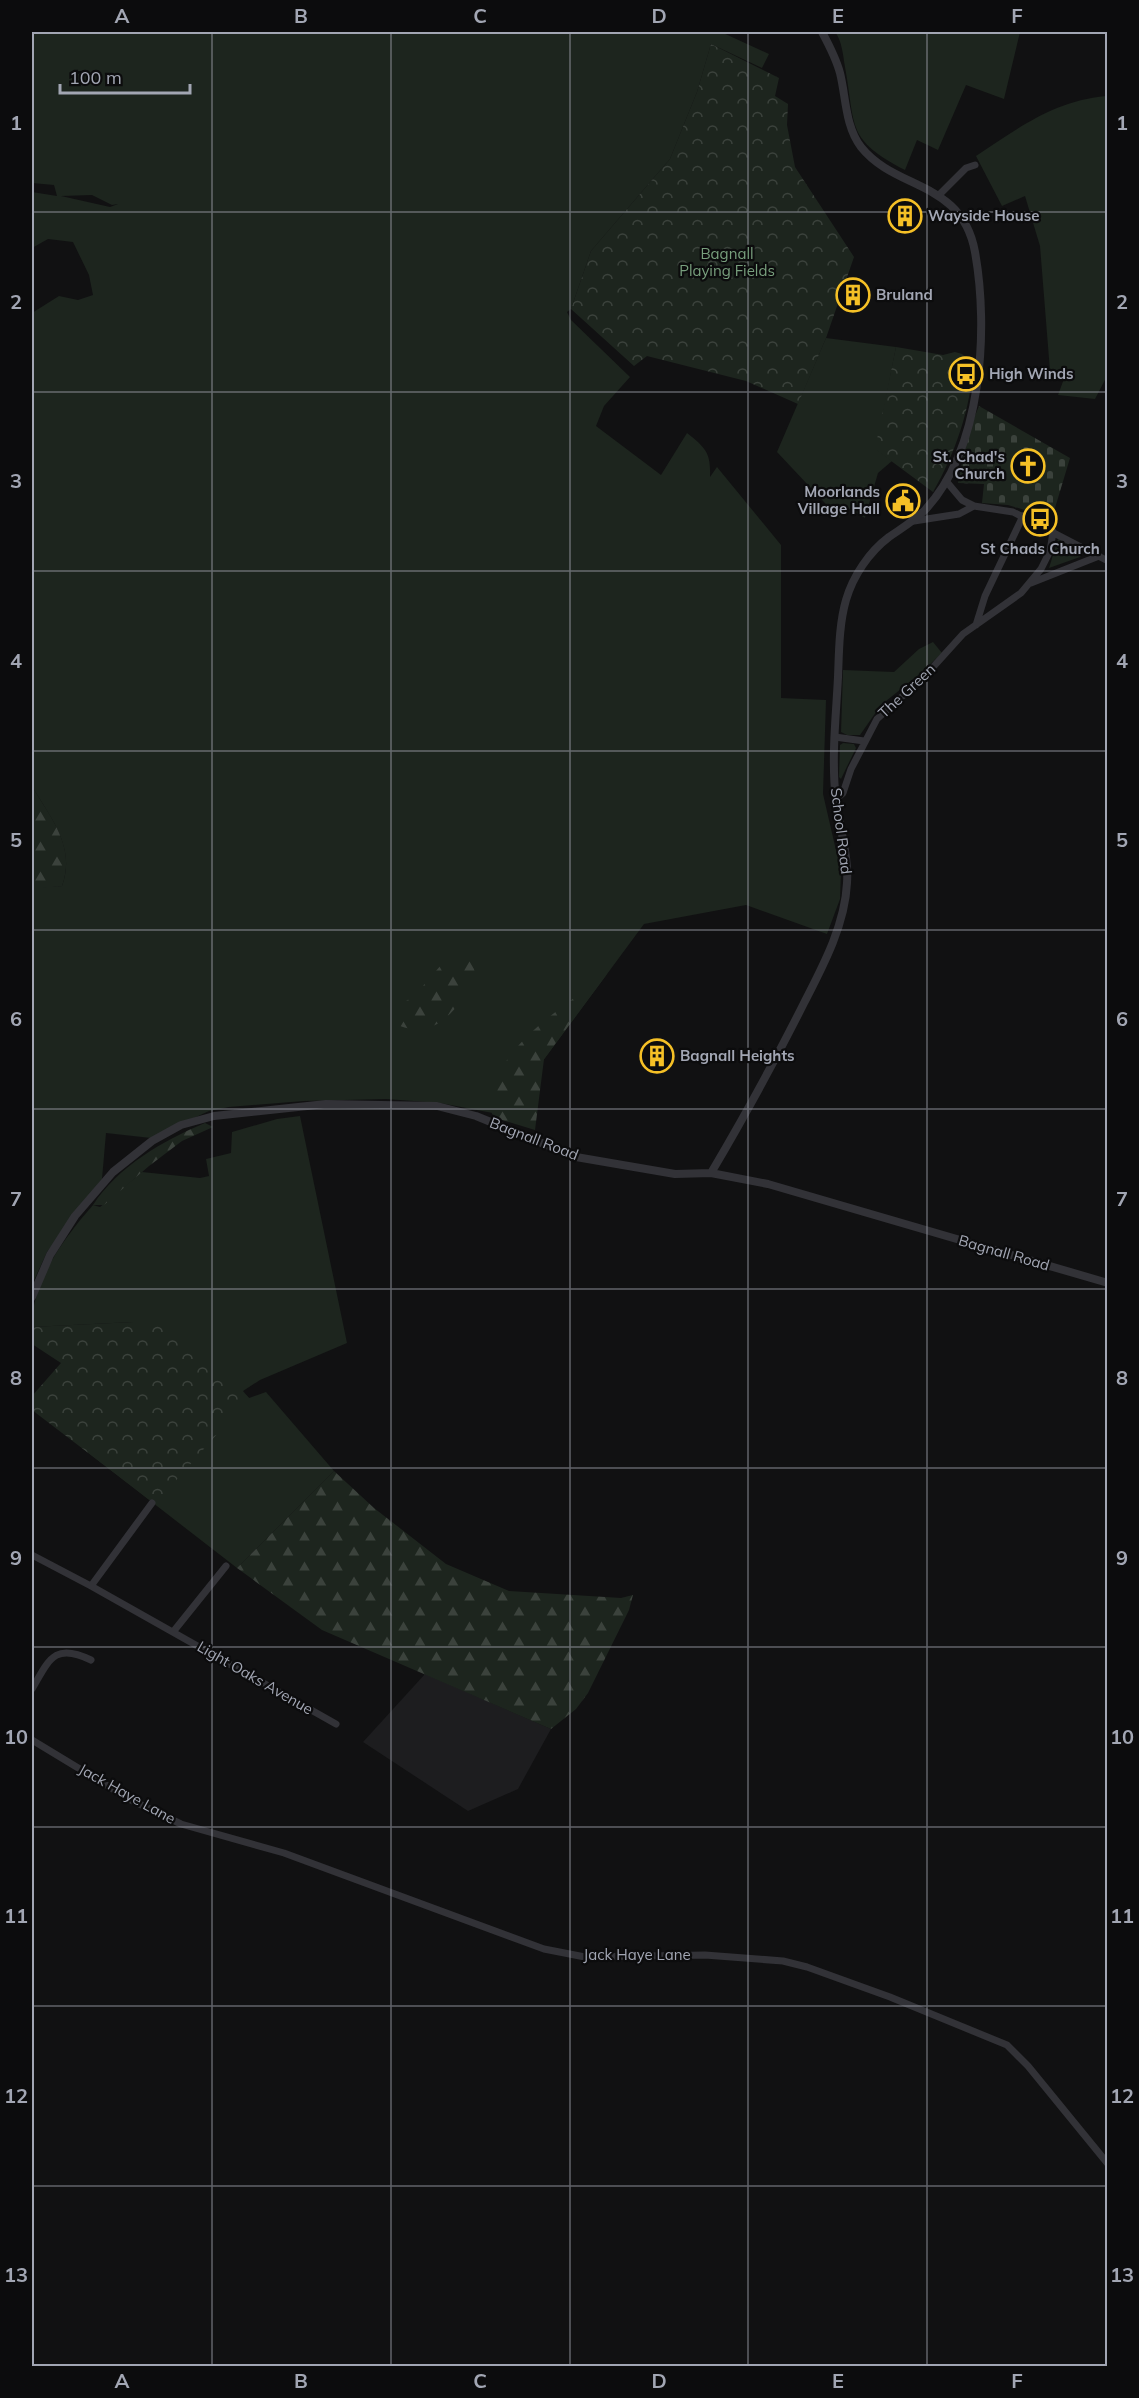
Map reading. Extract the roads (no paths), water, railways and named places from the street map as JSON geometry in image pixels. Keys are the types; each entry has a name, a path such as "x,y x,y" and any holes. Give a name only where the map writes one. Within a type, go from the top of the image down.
{"street":[{"name":"School Road","path":"711,1173 774,1064 828,954 845,902 848,879 836,799 835,737 843,614 851,585 877,547 914,521 946,482 954,468 979,378 981,304 975,251 969,231 957,211 939,195 875,160 860,145 850,126 840,72 822,32"},
{"path":"939,195 966,168 975,165"},
{"path":"946,482 962,500 974,506"},
{"name":"School Road","path":"914,521 959,514 974,506 1000,509 1023,516 1107,561"},
{"path":"976,625 985,596 1023,516"},
{"name":"The Green","path":"836,799 843,793 864,741 877,719 892,703 925,676 963,634 1012,602 1031,583 1050,551 1053,532"},
{"name":"The Green","path":"1031,583 1098,556"},
{"path":"835,737 864,741"},
{"name":"Bagnall Road","path":"32,1297 50,1255 75,1216 113,1172 152,1141 181,1125 214,1116 326,1104 437,1106 476,1116 576,1157 675,1174 711,1173 768,1184 1107,1283"},
{"path":"91,1586 152,1503"},
{"name":"Light Oaks Avenue","path":"32,1555 336,1724"},
{"path":"174,1632 226,1566"},
{"path":"32,1689 52,1656 75,1652 91,1660"},
{"name":"Jack Haye Lane","path":"32,1740 131,1800 181,1824 284,1853 544,1949 585,1957 705,1955 783,1961 807,1967 890,1997 1007,2045 1028,2066 1107,2164"}],"place":[{"name":"Wayside House","path":"905,216"},
{"name":"Bruland","path":"853,295"},
{"name":"High Winds","path":"966,374"},
{"name":"St. Chad's Church","path":"1028,466"},
{"name":"Moorlands Village Hall","path":"903,501"},
{"name":"St Chads Church","path":"1040,519"},
{"name":"Bagnall Heights","path":"657,1056"}],"park label":[{"name":"Bagnall Playing Fields","path":"727,262"}]}
